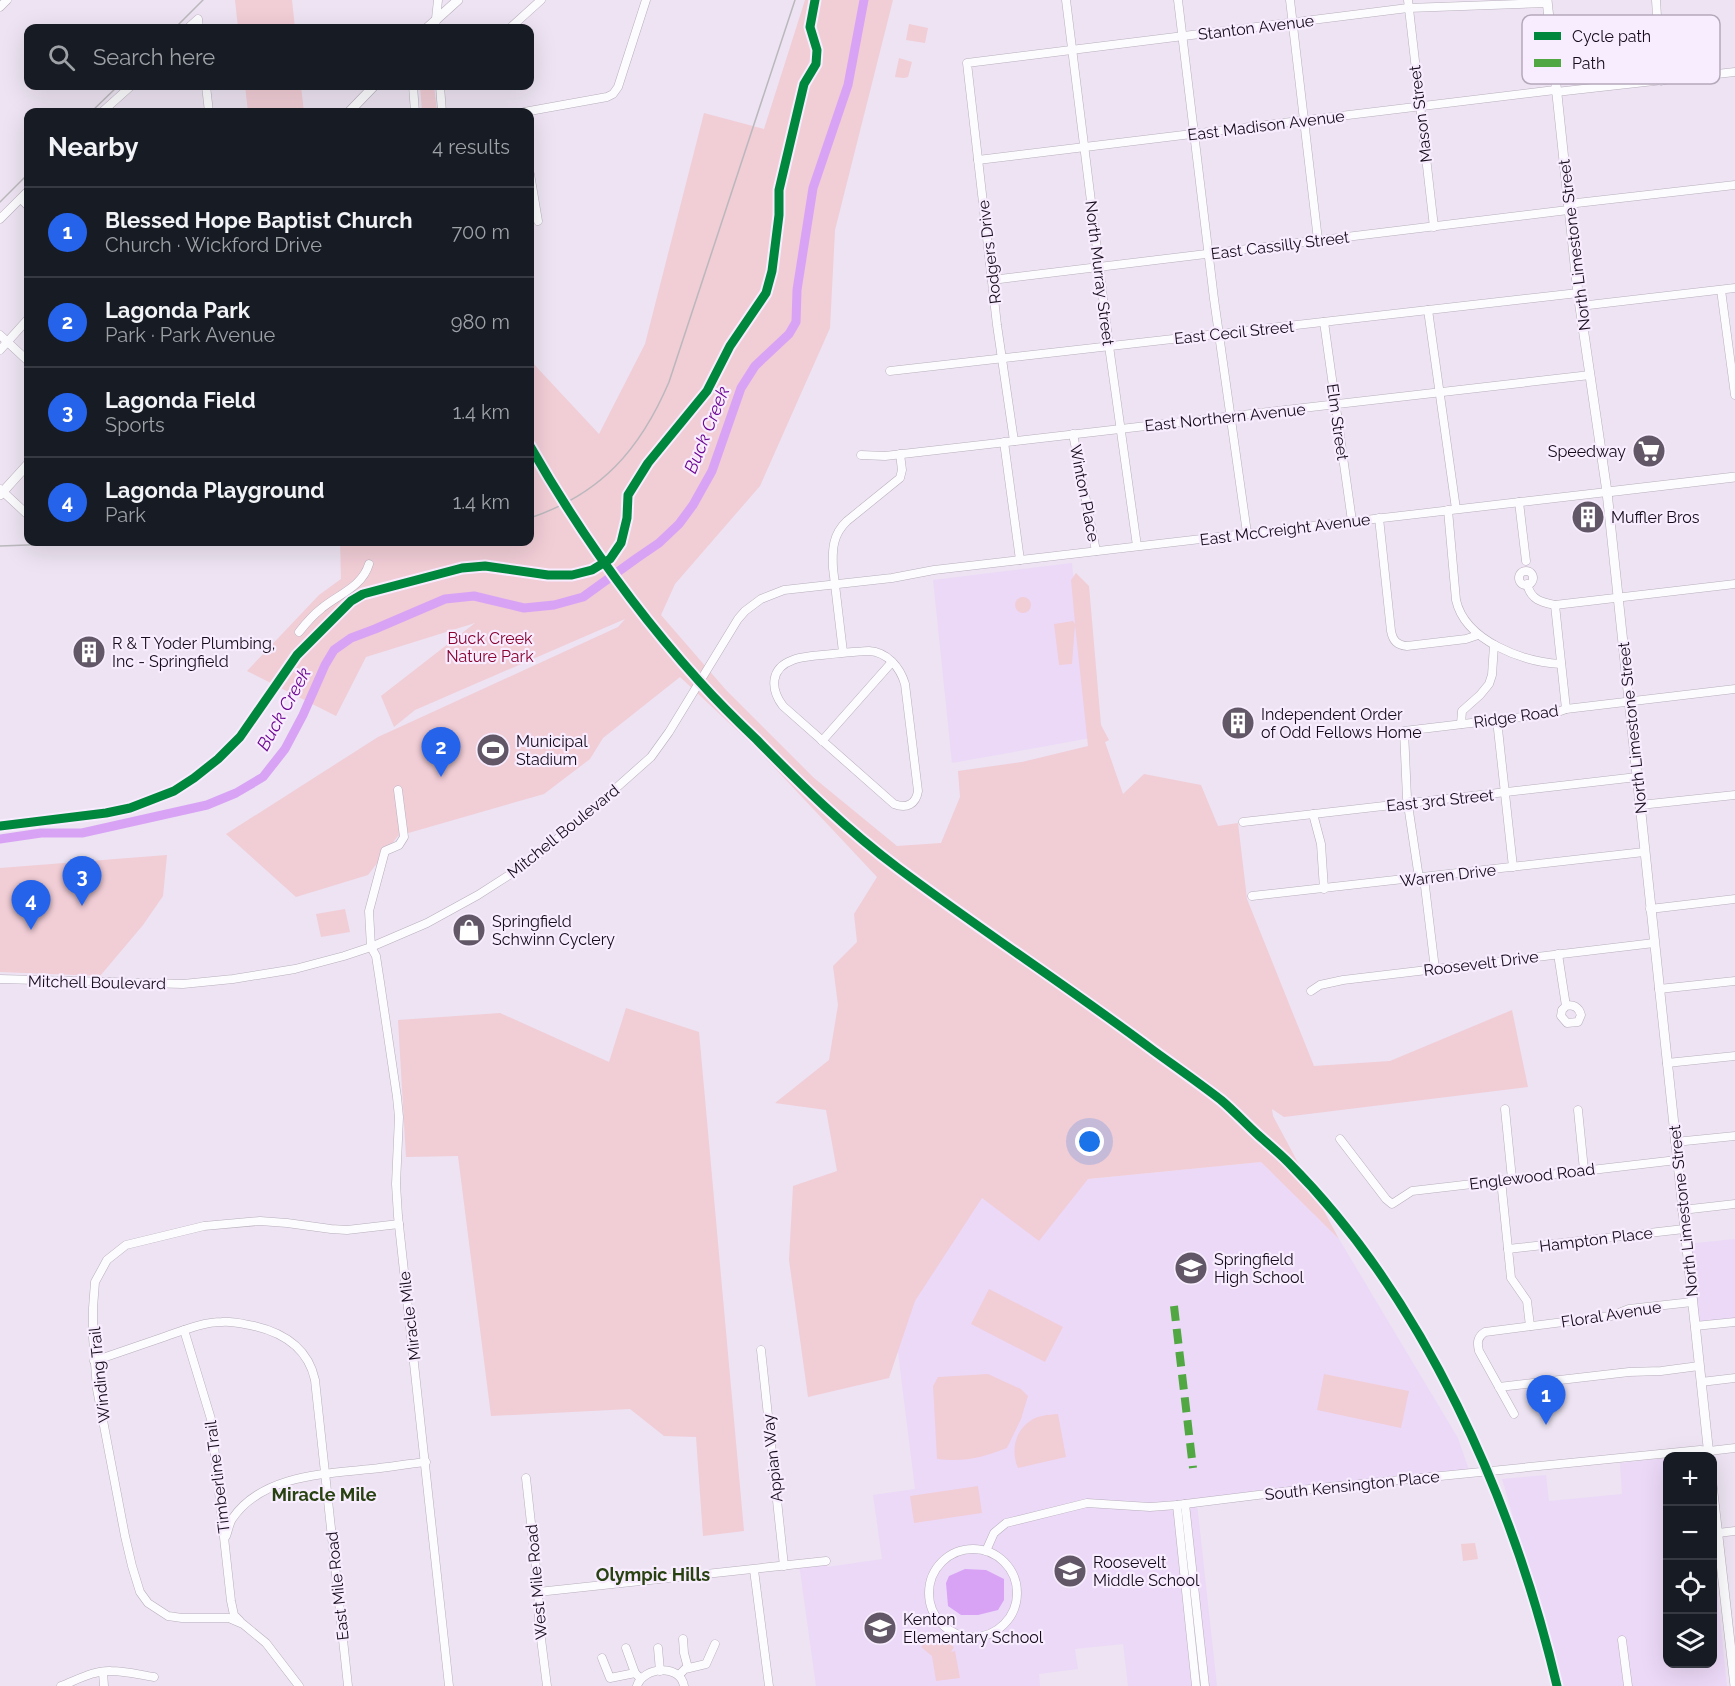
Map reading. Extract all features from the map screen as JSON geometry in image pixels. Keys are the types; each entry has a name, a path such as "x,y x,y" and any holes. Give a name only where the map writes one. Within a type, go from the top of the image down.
{"main road":[{"path":"436,24 458,0"},
{"name":"North Limestone Street","path":"1555,84 1578,293 1607,492 1709,1452"},
{"path":"353,108 370,90"},
{"path":"1,492 24,468"},
{"name":"East McCreight Avenue","path":"1607,492 1735,477"},
{"path":"1715,1506 1731,1613 1735,1686"}],"street":[{"path":"0,7 7,0"},
{"path":"435,24 438,0"},
{"path":"514,24 541,0"},
{"path":"534,110 613,94 618,87 646,0"},
{"name":"North Murray Street","path":"1066,0 1109,346 1137,546"},
{"path":"1178,0 1208,254 1247,533"},
{"path":"1290,0 1318,240"},
{"path":"1656,0 1657,15"},
{"name":"Stanton Avenue","path":"967,63 1292,23 1408,4 1547,2"},
{"name":"Mason Street","path":"1408,4 1434,227"},
{"name":"Rodgers Drive","path":"967,63 992,280 1014,441"},
{"name":"East Madison Avenue","path":"1720,74 1735,72"},
{"name":"East Madison Avenue","path":"978,160 1630,84"},
{"path":"106,108 127,90"},
{"path":"206,90 209,108"},
{"path":"413,90 415,108"},
{"path":"440,90 442,108"},
{"name":"East Cassilly Street","path":"992,280 1434,227 1735,185"},
{"path":"0,219 24,196"},
{"path":"534,198 538,221"},
{"path":"21,199 24,202"},
{"path":"1580,306 1735,288"},
{"path":"1721,290 1735,395"},
{"name":"East Cecil Street","path":"890,371 1578,293"},
{"path":"1428,310 1452,510 1458,606 1465,620 1478,635 1494,645 1526,657 1561,664"},
{"name":"Elm Street","path":"1324,322 1352,521"},
{"path":"0,350 24,324"},
{"path":"0,334 24,357"},
{"name":"East Northern Avenue","path":"861,455 877,457 1590,375"},
{"name":"Winton Place","path":"1073,434 1096,551"},
{"path":"1004,442 1020,560"},
{"path":"843,652 832,554 835,537 847,521 897,482 901,475 900,454"},
{"path":"1,492 24,512"},
{"name":"East McCreight Avenue","path":"835,584 892,578 934,570 1607,492"},
{"path":"1518,502 1526,561"},
{"path":"1379,518 1390,631 1397,644 1407,646 1466,639 1478,635"},
{"path":"299,632 323,607 363,578 369,564"},
{"name":"Mitchell Boulevard","path":"0,979 157,984 202,982 295,969 371,947 427,923 505,879 545,851 636,771 657,749 725,638 738,619 753,604 784,591 835,584"},
{"path":"1527,584 1531,594 1537,600 1555,605 1735,584"},
{"path":"1555,605 1566,709"},
{"path":"1461,724 1462,711 1484,691 1491,679 1494,645"},
{"path":"874,651 885,656 901,672 905,684 918,790 915,801 910,804 904,806 894,804 783,706 775,694 774,681 778,671 786,663 794,659 843,652 874,651"},
{"path":"822,741 892,662"},
{"name":"Ridge Road","path":"1408,803 1404,731 1735,689"},
{"path":"1497,720 1513,867"},
{"name":"East 3rd Street","path":"1243,822 1637,777"},
{"name":"Miracle Mile","path":"398,790 404,837 399,845 385,851 369,911 371,947 376,956 397,1097 399,1117 396,1184 399,1224 449,1686"},
{"path":"1640,805 1735,795"},
{"path":"1408,803 1435,969"},
{"path":"1313,814 1321,844 1324,889"},
{"name":"Warren Drive","path":"1252,896 1644,852"},
{"path":"1650,909 1735,899"},
{"name":"Roosevelt Drive","path":"1311,991 1320,985 1343,980 1654,943"},
{"path":"1558,954 1566,1006"},
{"path":"1659,989 1735,981"},
{"path":"1667,1063 1735,1056"},
{"path":"1505,1109 1512,1179"},
{"path":"1578,1110 1584,1170"},
{"path":"1675,1142 1735,1136"},
{"name":"Englewood Road","path":"1340,1138 1392,1204 1412,1191 1677,1160"},
{"path":"1501,1180 1511,1278 1527,1301 1530,1326"},
{"path":"1682,1210 1735,1204"},
{"name":"Winding Trail","path":"297,1685 266,1643 243,1624 229,1618 168,1616 148,1603 140,1592 125,1536 102,1420 94,1361 95,1282 107,1260 126,1245 204,1226 241,1221 278,1221 338,1230 399,1224"},
{"name":"Hampton Place","path":"1508,1249 1684,1229"},
{"name":"Floral Avenue","path":"1499,1387 1477,1345 1480,1336 1485,1332 1611,1316 1629,1309 1692,1302"},
{"path":"1695,1326 1735,1322"},
{"name":"East Mile Road","path":"94,1361 184,1330 213,1323 239,1323 260,1328 282,1336 301,1350 310,1364 315,1380 348,1686"},
{"name":"Timberline Trail","path":"184,1330 211,1419 232,1610 243,1624"},
{"name":"Appian Way","path":"760,1350 784,1566"},
{"path":"1514,1414 1499,1387 1700,1366"},
{"path":"1701,1382 1735,1378"},
{"name":"South Kensington Place","path":"1717,1452 1735,1448"},
{"name":"South Kensington Place","path":"1678,1452 1700,1450 1704,1452"},
{"name":"South Kensington Place","path":"986,1551 994,1533 1006,1523 1079,1504 1150,1507 1663,1454"},
{"path":"225,1541 231,1520 245,1505 275,1486 292,1480 325,1474 426,1462"},
{"name":"West Mile Road","path":"526,1478 538,1592 538,1623 547,1686"},
{"path":"1181,1504 1196,1686"},
{"path":"1181,1504 1205,1686"},
{"path":"1718,1533 1735,1531"},
{"path":"971,1549 986,1551 999,1557 1010,1568 1016,1582 1017,1598 1013,1612 1005,1625 992,1634 977,1638 962,1636 947,1630 936,1619 930,1605 928,1590 933,1573 943,1561 956,1552 971,1549"},
{"path":"538,1592 826,1561"},
{"path":"754,1570 769,1686"},
{"path":"683,1639 688,1668"},
{"path":"1622,1640 1628,1686"},
{"path":"679,1675 688,1668 708,1662 715,1644"},
{"path":"626,1648 637,1679"},
{"path":"658,1648 660,1671"},
{"path":"602,1658 610,1678 637,1679 649,1673 668,1670 682,1677 684,1686"},
{"path":"61,1686 94,1673 111,1671 154,1677"},
{"path":"103,1672 104,1686"}],"shaded area":[{"path":"1072,563 1091,738 952,763 933,580"},
{"path":"1261,1162 1339,1239 1458,1438 1470,1473 1197,1503 1217,1686 1128,1686 1123,1644 1075,1649 1078,1669 1039,1674 1040,1686 816,1686 799,1564 826,1561 827,1567 882,1559 873,1495 915,1489 879,1200"},
{"path":"1735,1239 1735,1322 1695,1326 1686,1244"},
{"path":"1663,1458 1663,1668 1717,1668 1717,1589 1727,1686 1562,1686 1502,1479 1546,1475 1549,1501 1622,1494 1620,1463"},
{"path":"965,1569 986,1570 1004,1579 1004,1600 998,1610 978,1615 961,1615 948,1606 946,1583 949,1576"}],"green space":[{"path":"235,0 292,0 295,24 238,24"},
{"name":"Buck Creek Nature Park","path":"805,0 893,0 835,230 830,328 760,486 675,584 661,615 726,690 814,778 897,846 941,843 960,797 958,771 1022,762 1088,746 1075,625 1072,664 1059,665 1054,624 1073,621 1075,624 1071,580 1076,573 1089,586 1101,725 1109,740 1105,742 1123,794 1144,774 1201,785 1218,826 1238,823 1247,899 1314,1066 1390,1061 1512,1010 1528,1087 1284,1117 1272,1109 1273,1116 1339,1239 1261,1162 1088,1179 1039,1241 982,1198 915,1301 889,1378 808,1397 789,1260 793,1186 837,1171 826,1110 775,1103 829,1060 838,1005 833,966 857,942 854,914 877,877 756,748 680,677 603,738 590,759 544,794 398,836 368,875 296,897 226,834 378,737 618,627 625,619 415,710 394,727 381,696 475,623 366,657 336,716 247,671 319,595 341,579 340,546 534,546 534,364 599,434 645,344 704,113 764,129"},
{"path":"909,24 928,28 925,43 906,40"},
{"path":"899,58 912,62 908,77 895,77"},
{"path":"245,90 301,90 304,108 248,108"},
{"path":"420,90 434,90 437,108 422,108"},
{"path":"1023,597 1029,599 1031,605 1029,611 1023,613 1017,611 1015,605 1017,599"},
{"path":"167,855 163,896 143,925 100,976 0,972 0,868"},
{"path":"345,909 350,932 321,937 316,914"},
{"path":"626,1008 699,1032 744,1531 703,1536 696,1437 664,1436 630,1409 491,1416 458,1156 406,1157 398,1020 500,1013 609,1062"},
{"path":"989,1289 1063,1327 1045,1362 971,1324"},
{"path":"988,1374 1021,1389 1028,1396 1021,1419 1007,1448 973,1458 937,1459 933,1386 938,1377"},
{"path":"1324,1374 1409,1391 1401,1428 1317,1410"},
{"path":"1058,1414 1066,1457 1018,1468 1015,1443 1020,1431 1036,1418"},
{"path":"978,1486 982,1513 914,1523 910,1496"},
{"path":"1475,1543 1478,1559 1463,1561 1461,1544"},
{"path":"938,1635 954,1647 951,1652 955,1651 960,1678 936,1681 932,1656 921,1647 928,1636"}],"waterway":[{"name":"Buck Creek","path":"0,839 41,833 82,833 207,805 236,793 263,777 285,749 325,665 334,650 351,638 445,599 474,596 524,608 554,605 583,597 659,543 679,524 693,505 712,471 741,388 755,366 789,334 796,322 797,290 813,188 848,85 864,0"}],"railway":[{"path":"179,24 203,0"},
{"path":"534,516 578,496 598,482 631,449 658,406 669,382 795,0"},
{"path":"95,108 114,90"},
{"path":"0,202 24,178"},
{"path":"0,546 24,545"}],"marked path":[{"path":"1174,1306 1193,1468"}],"cycle path":[{"path":"0,826 106,813 130,808 174,791 218,759 240,737 297,655 351,601 363,594 462,568 485,566 548,575 572,575 592,570 610,559 621,543 627,518 628,495 648,463 707,391 730,346 766,293 772,271 779,215 779,190 804,84 816,64 817,50 810,27 815,0"},
{"path":"534,453 587,538 652,626 713,696 808,790 843,823 898,868 1221,1100 1288,1162 1337,1216 1381,1275 1421,1339 1457,1405 1516,1545 1557,1686"}],"place":[{"name":"Speedway","path":"1649,451"},
{"name":"Muffler Bros","path":"1588,517"},
{"name":"R & T Yoder Plumbing, Inc - Springfield","path":"89,652"},
{"name":"Independent Order of Odd Fellows Home","path":"1238,723"},
{"name":"Municipal Stadium","path":"493,750"},
{"name":"Lagonda Park","path":"441,777"},
{"name":"Lagonda Field","path":"82,906"},
{"name":"Lagonda Playground","path":"31,930"},
{"name":"Springfield Schwinn Cyclery","path":"469,930"},
{"name":"Springfield High School","path":"1191,1268"},
{"name":"Blessed Hope Baptist Church","path":"1546,1425"},
{"name":"Roosevelt Middle School","path":"1070,1571"},
{"name":"Kenton Elementary School","path":"880,1628"}],"district":[{"name":"Miracle Mile","path":"324,1495"},
{"name":"Olympic Hills","path":"653,1575"}]}
